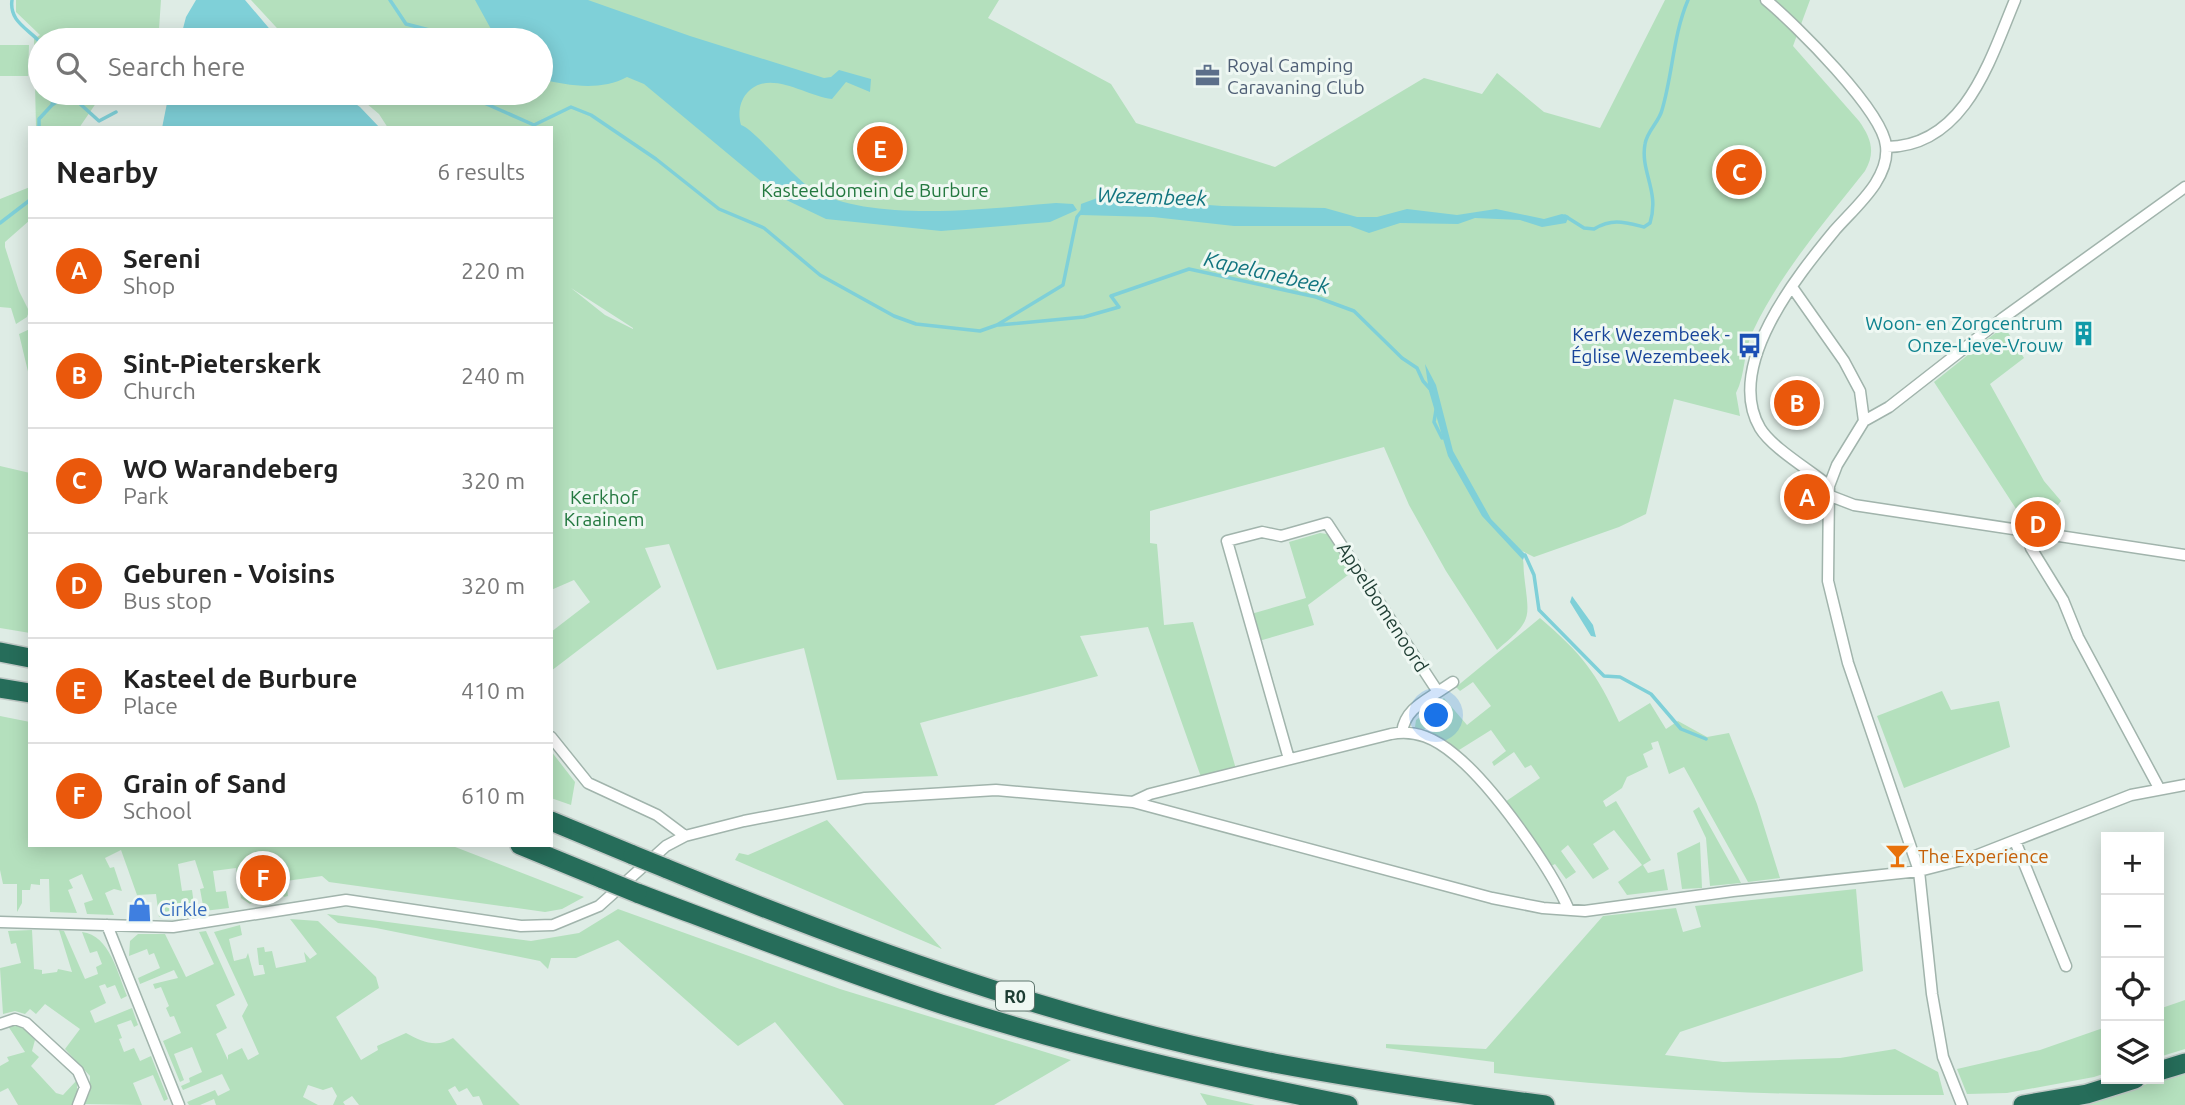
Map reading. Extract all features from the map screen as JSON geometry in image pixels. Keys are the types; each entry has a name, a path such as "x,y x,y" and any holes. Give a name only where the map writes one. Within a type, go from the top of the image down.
{"highway":[{"path":"0,653 28,658"},
{"path":"0,688 28,693"},
{"name":"R0","path":"553,822 784,917 881,953 967,982 1115,1025 1272,1062 1545,1105"},
{"name":"R0","path":"525,847 637,893 846,971 1014,1026 1184,1071 1348,1105"},
{"path":"2164,1070 2185,1063"},
{"path":"2023,1105 2087,1094 2119,1084"}],"street":[{"path":"1766,0 1814,48 1868,110 1883,131 1887,147 1881,175 1792,287 1758,347 1750,401 1765,435 1828,491 1854,505 2185,555"},
{"path":"1887,147 1910,147 1929,137 1962,108 1979,86 2015,0"},
{"path":"1962,1105 1943,1057 1932,994 1924,895 1919,872 1836,622 1828,581 1828,491 1837,465 1864,421 1889,407 2003,318 2185,187"},
{"path":"1792,287 1844,360 1860,391 1864,421"},
{"name":"Appelbomenoord","path":"1289,759 1227,541 1262,532 1281,536 1327,523 1438,692"},
{"path":"2026,530 2031,548 2063,600 2078,637 2160,788"},
{"name":"Appelbomenoord","path":"1402,732 1404,720 1411,711 1453,682"},
{"path":"1133,802 1150,794 1402,732 1429,738 1462,761 1512,822 1569,910"},
{"path":"553,739 588,783 657,815 685,836"},
{"path":"0,922 184,926 346,900 521,926 553,925 599,905 666,846 685,836 744,821 865,798 996,790 1133,802 1492,898 1569,910 1609,908 1734,891 1919,872 1970,858 2131,795 2185,785"},
{"path":"2015,841 2066,966"},
{"path":"107,925 179,1105"},
{"path":"0,1024 15,1019 26,1023 78,1071 85,1087 78,1105"}],"green space":[{"path":"16,0 161,0 159,28 33,28 16,12"},
{"name":"Kasteeldomein de Burbure","path":"251,0 999,0 988,18 1111,84 1136,123 1275,167 1424,78 1482,94 1497,73 1544,112 1600,128 1665,0 1810,0 1793,46 1859,121 1867,133 1871,151 1865,171 1790,268 1753,331 1736,393 1740,416 1674,399 1646,514 1619,527 1534,557 1518,549 1523,561 1526,617 1518,631 1497,650 1446,571 1409,505 1384,447 1150,511 1150,543 1157,544 1164,625 1193,622 1236,769 1201,777 1148,627 1080,636 1098,676 920,723 938,776 837,780 804,648 717,670 669,544 645,548 661,587 553,669 553,630 590,602 574,580 553,589 553,126 387,126 379,114 368,105 553,105 553,28 277,28","holes":["571,288 633,328 605,315"]},
{"path":"0,45 28,45 28,76 0,76"},
{"path":"35,105 95,105 80,126 36,126"},
{"path":"28,188 28,222 5,242 19,291 28,309 27,317 16,324 11,308 0,307 0,199"},
{"path":"2004,326 2024,358 1990,384 2044,481 2061,501 2046,521 2022,518 1934,382"},
{"path":"28,330 28,372 19,334"},
{"path":"0,466 28,473 28,633 0,628"},
{"path":"1320,533 1327,534 1352,572 1308,605 1314,625 1259,641 1251,614 1306,598 1289,542"},
{"path":"1540,618 1567,642 1587,665 1619,722 1650,703 1666,729 1678,721 1707,737 1729,733 1757,804 1780,878 1748,882 1684,767 1669,774 1658,741 1651,743 1653,749 1643,754 1648,767 1627,777 1622,788 1603,801 1606,807 1616,801 1651,860 1643,865 1648,873 1664,869 1668,890 1627,895 1618,882 1642,865 1614,830 1593,844 1609,869 1593,879 1568,845 1561,851 1576,872 1566,879 1555,864 1549,867 1505,802 1540,778 1531,765 1525,768 1514,752 1494,766 1492,762 1506,751 1491,730 1459,750 1429,734 1443,726 1440,721 1423,730 1415,727 1416,720 1444,698 1467,725 1491,706 1473,682 1460,691 1456,687"},
{"path":"1942,691 1951,710 1999,701 2010,747 1904,788 1877,716"},
{"path":"0,716 28,722 28,847 455,847 584,897 562,909 545,912 329,882 322,876 286,881 288,896 284,897 278,886 273,858 248,863 254,902 250,904 241,898 236,868 213,871 216,892 226,891 229,908 204,911 200,889 204,888 195,860 178,864 182,891 192,890 195,912 159,917 156,894 137,895 121,850 105,858 110,868 114,867 122,891 114,889 105,893 114,915 87,914 84,903 93,900 82,874 69,880 73,888 68,890 77,913 50,912 49,879 40,879 40,885 31,884 30,890 22,890 22,903 17,912 17,884 3,884 0,870"},
{"path":"553,754 575,782 571,805 553,799"},
{"path":"1699,807 1741,883 1710,886 1706,838 1693,811"},
{"path":"827,820 942,949 735,860 739,853 748,855"},
{"path":"1700,842 1702,888 1682,889 1677,853"},
{"path":"1856,889 1863,971 1680,1032 1665,1055 1723,1062 1840,1058 1895,1049 1938,1072 1944,1095 1831,1095 1606,1084 1494,1073 1494,1062 1386,1048 1386,1044 1486,1049 1603,916 1676,908 1683,932 1701,927 1695,906"},
{"path":"618,909 840,989 1071,1060 994,1105 844,1105 775,1022 738,1046 618,940 576,958 551,958 548,969 540,961 376,928 338,923 327,914 531,941 579,933"},
{"path":"290,919 318,921 376,977 379,988 336,1017 361,1060 378,1050 377,1046 406,1033 430,1043 441,1043 453,1038 520,1105 483,1105 479,1096 473,1097 467,1088 459,1092 455,1086 448,1090 457,1105 359,1105 352,1096 343,1102 345,1105 333,1105 337,1096 332,1087 323,1090 308,1085 303,1097 318,1105 216,1105 214,1099 200,1105 189,1105 187,1102 215,1090 218,1096 230,1090 222,1074 183,1090 181,1086 190,1082 189,1078 202,1072 192,1047 174,1054 184,1080 180,1082 163,1041 181,1033 174,1016 170,1017 166,1008 169,1006 161,987 155,989 153,984 178,978 174,970 140,984 138,978 160,968 154,953 149,955 147,949 129,956 130,941 138,934 165,934 186,977 214,964 199,932 206,931 235,995 216,1005 227,1028 216,1034 228,1060 228,1055 242,1048 248,1060 259,1054 242,1016 248,1005 214,932 240,925 242,935 229,939 234,961 246,958 248,953 254,976 265,974 263,965 259,965 257,948 264,947 265,952 272,951 276,968 306,962 304,952 310,959 317,954"},
{"path":"32,930 34,969 42,970 42,974 57,972 58,969 72,972 59,930 64,931 85,979 98,974 96,967 102,964 97,951 90,953 82,932 100,940 112,957 127,996 121,999 115,985 107,988 105,984 99,986 106,1003 90,1011 95,1023 132,1008 138,1025 134,1027 131,1020 117,1025 124,1052 134,1048 140,1061 151,1056 168,1099 164,1101 153,1075 133,1083 142,1105 84,1104 90,1092 90,1076 65,1049 80,1029 45,1004 36,1014 30,1009 25,1014 15,1011 3,1014 0,968 21,963 16,943 11,944 8,931"},
{"path":"2185,1000 2185,1049 2164,1055 2164,1021 2164,1007"},
{"path":"8,1026 21,1026 35,1040 32,1051 39,1057 31,1066 56,1093 63,1095 77,1080 77,1092 72,1105 18,1105 8,1088 0,1092 0,1066 9,1061 7,1057 25,1052"},
{"path":"2101,1029 2101,1075 2007,1093 1967,1094 1957,1069 2040,1050"},
{"path":"2185,1071 2185,1105 2070,1105 2103,1099 2147,1084 2164,1084 2164,1078"},
{"path":"1200,1093 1255,1105 1207,1105"}],"water":[{"path":"196,0 245,0 269,28 183,28"},
{"path":"475,0 588,0 690,36 824,78 831,77 839,70 871,79 870,92 846,82 832,99 776,83 756,86 747,93 741,104 741,125 755,135 804,183 836,200 865,207 897,210 965,210 1056,203 1073,204 1077,210 1050,222 941,231 826,219 780,197 644,84 627,77 596,86 553,82 553,28 490,28"},
{"path":"167,105 357,105 378,126 162,126"},
{"path":"1100,197 1222,206 1325,208 1357,217 1377,217 1407,209 1457,215 1496,209 1544,219 1562,214 1569,216 1566,223 1542,227 1520,220 1475,218 1458,224 1400,223 1369,233 1350,226 1234,226 1153,217 1080,215 1081,204"},
{"path":"1425,364 1436,385 1453,451 1491,519 1525,554 1523,560 1482,516 1448,456 1429,391"},
{"path":"1572,596 1593,625 1596,637 1591,636 1570,602"}],"waterway":[{"path":"12,0 16,19 28,31"},
{"name":"Wezembeek","path":"390,0 406,24 422,28"},
{"name":"Wezembeek","path":"1565,216 1584,228 1594,229 1612,222 1644,227 1650,223 1653,201 1645,164 1645,144 1662,110 1679,27 1688,0"},
{"path":"39,126 39,119 52,105"},
{"name":"Wezembeek","path":"81,105 99,121 116,112"},
{"name":"Wezembeek","path":"489,105 534,125 571,107 591,115 656,159 719,209 764,228 820,275 894,316 916,324 980,331 997,325 1063,285 1077,217 1081,212"},
{"path":"0,223 28,202"},
{"name":"Kapelanebeek","path":"999,325 1084,317 1119,307 1111,296 1189,269 1316,297 1354,311 1402,358 1417,368 1431,390"},
{"name":"Kapelanebeek","path":"1436,410 1434,422 1442,438"},
{"name":"Kapelanebeek","path":"1525,555 1534,575 1539,610 1604,676 1620,677 1651,694 1681,729 1706,739"}],"place":[{"name":"Royal Camping Caravaning Club","path":"1207,76"},
{"name":"Kasteel de Burbure","path":"880,149"},
{"name":"WO Warandeberg","path":"1739,172"},
{"name":"Woon- en Zorgcentrum Onze-Lieve-Vrouw","path":"2083,334"},
{"name":"Kerk Wezembeek - Église Wezembeek","path":"1750,345"},
{"name":"Sint-Pieterskerk","path":"1797,403"},
{"name":"Sereni","path":"1807,497"},
{"name":"Geburen - Voisins","path":"2038,524"},
{"name":"The Experience","path":"1898,856"},
{"name":"Grain of Sand","path":"263,878"},
{"name":"Cirkle","path":"139,909"}],"park label":[{"name":"Kerkhof Kraainem","path":"604,508"}]}
